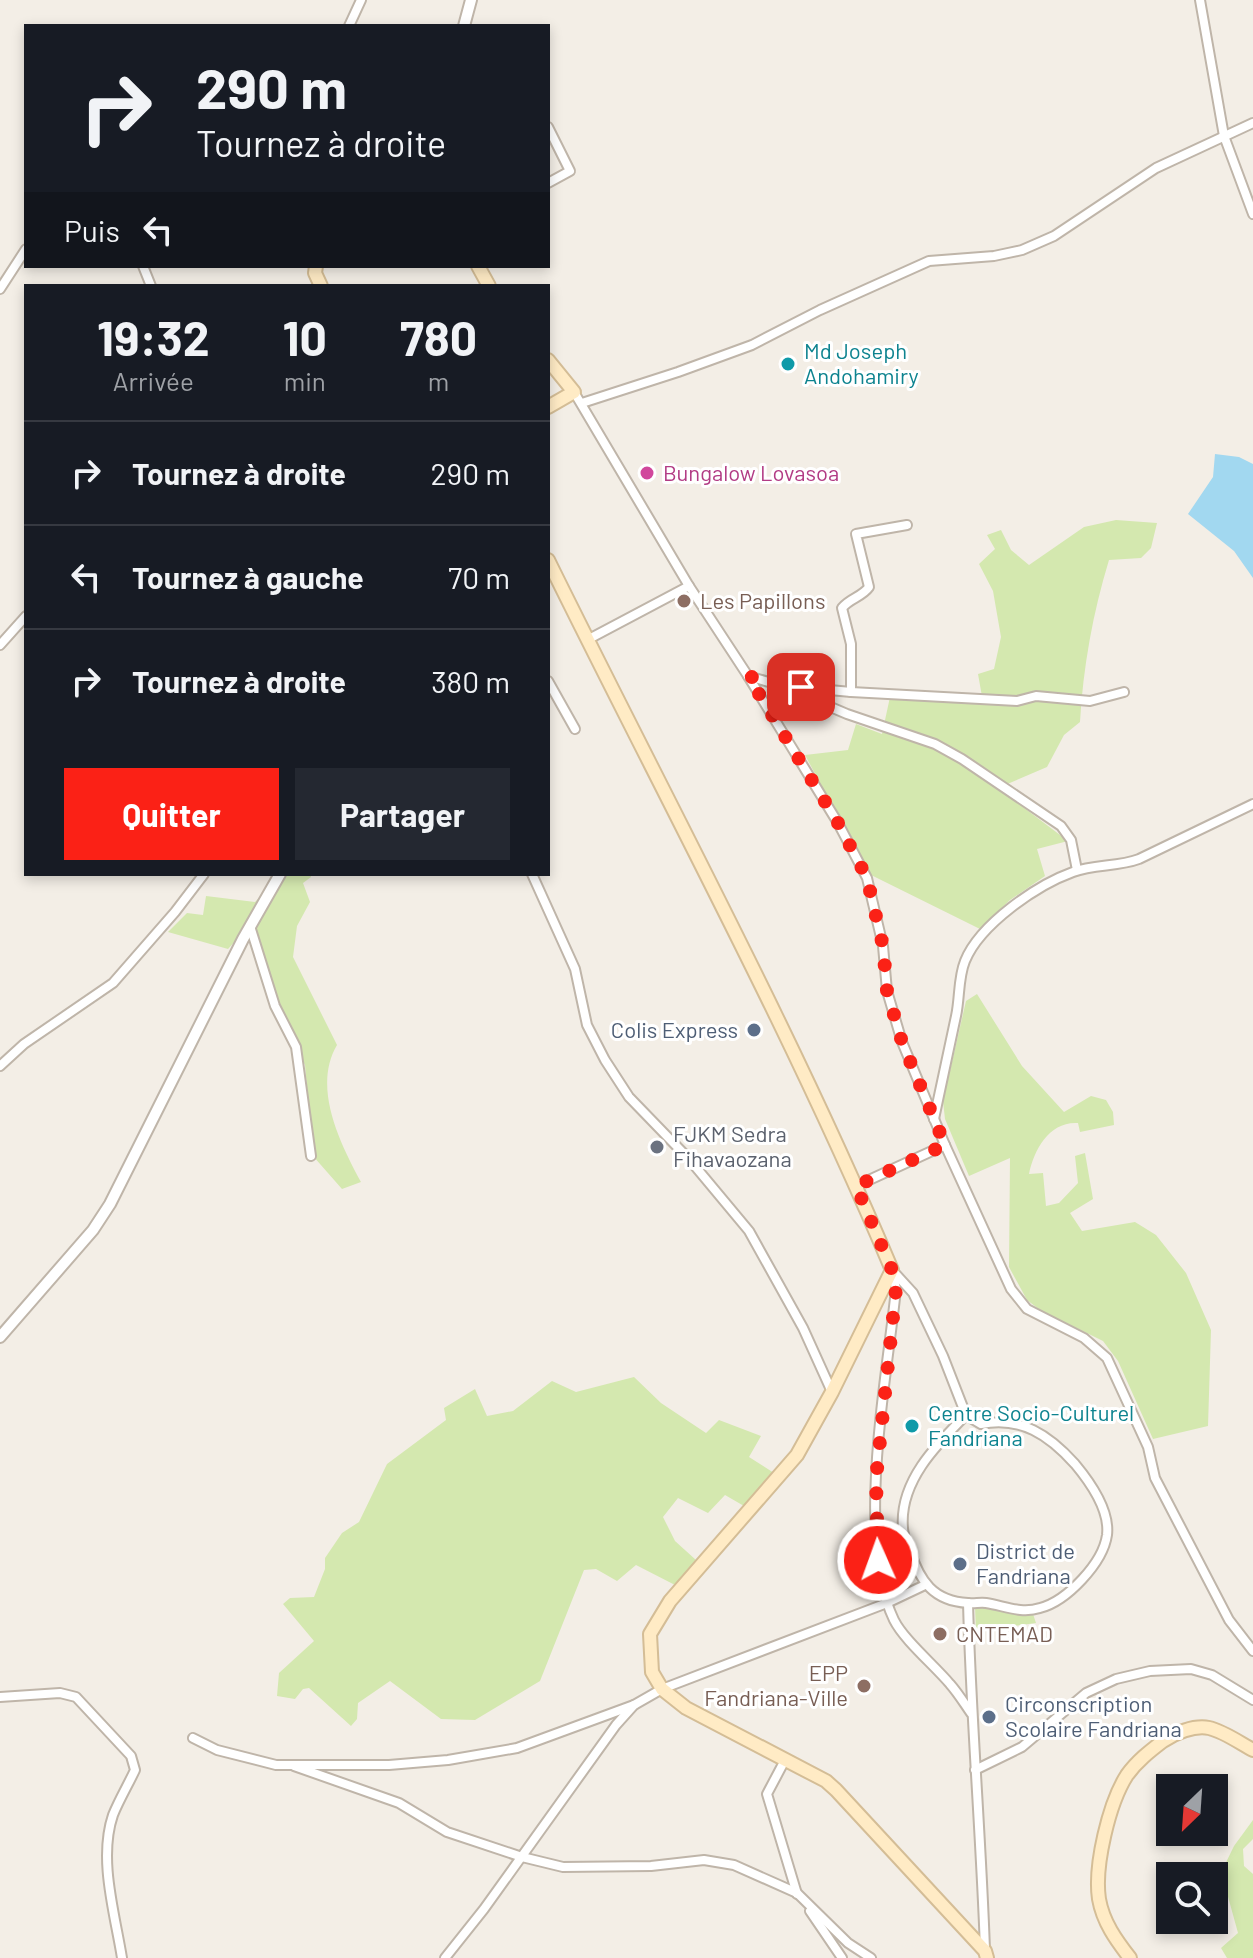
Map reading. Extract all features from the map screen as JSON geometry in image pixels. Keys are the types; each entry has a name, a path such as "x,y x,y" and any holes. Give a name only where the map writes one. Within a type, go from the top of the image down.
{"main road":[{"path":"550,362 574,392 550,406"},
{"path":"550,564 695,851 856,1186 892,1270 797,1455 670,1601 650,1634 652,1672 662,1689 686,1708 826,1781 986,1956"},
{"path":"1130,1958 1111,1932 1099,1899 1099,1875 1107,1828 1127,1776 1146,1754 1173,1734 1189,1729 1209,1728 1253,1750"}],"street":[{"path":"350,24 361,0"},
{"path":"465,24 471,0"},
{"path":"1200,0 1224,136 1253,214"},
{"path":"582,403 752,345 820,310 929,261 994,256 1022,250 1054,236 1156,168 1253,123"},
{"path":"550,131 570,171 550,182"},
{"path":"0,289 24,252"},
{"path":"574,392 689,586 838,823 867,878 883,946 887,991 902,1042 999,1264 1020,1300 1045,1319 1084,1338 1107,1358 1148,1447 1155,1478 1229,1620 1253,1651"},
{"path":"851,692 851,644 842,608 847,601 865,593 869,587 856,534 907,525"},
{"path":"587,640 689,586"},
{"path":"0,645 24,618"},
{"path":"748,676 935,744 962,759 1061,826 1071,840 1077,870"},
{"path":"550,685 575,729"},
{"path":"779,685 1017,701 1036,696 1090,701 1124,692"},
{"path":"934,1119 957,1012 962,972 973,947 1018,902 1077,870 1125,864 1139,859 1253,804"},
{"path":"0,1066 24,1044 113,983 202,876"},
{"path":"0,1337 93,1230 110,1204 250,926 279,876"},
{"path":"533,876 575,969 587,1025 605,1060 629,1097 689,1159 749,1231 803,1328 832,1392"},
{"path":"250,926 275,1006 296,1047 311,1156"},
{"path":"856,1186 945,1145"},
{"path":"892,1270 913,1293 943,1356 966,1415 981,1424 999,1420 1033,1428 1061,1449 1086,1477 1103,1508 1107,1535 1093,1568 1071,1590 1043,1608 1009,1610 984,1603 968,1603 936,1593 925,1585 913,1562 903,1529 904,1503 918,1472 936,1445 966,1415"},
{"path":"892,1270 896,1289 876,1479 878,1560 887,1603 895,1623 951,1685 971,1713"},
{"path":"193,1738 217,1750 276,1765 294,1766 389,1765 448,1760 517,1748 634,1705 662,1689 887,1603 925,1585"},
{"path":"968,1603 971,1713 986,1956"},
{"path":"975,1770 1022,1747 1086,1693 1116,1679 1191,1669 1212,1675 1253,1700"},
{"path":"0,1697 60,1693 76,1697 131,1756 135,1770 113,1817 108,1843 109,1877 122,1958"},
{"path":"445,1958 616,1725 634,1705"},
{"path":"785,1760 767,1794 797,1893 842,1958"},
{"path":"294,1766 399,1803 447,1832 563,1867 651,1866 704,1860 734,1865 797,1893 848,1943 871,1958"}],"green space":[{"path":"1116,520 1157,523 1151,548 1141,558 1109,560 1090,640 1080,722 1064,735 1047,767 998,788 1068,841 1037,849 1045,876 1010,900 980,929 869,874 805,755 848,750 856,724 882,734 890,697 983,702 978,674 994,669 1001,637 993,591 979,564 995,549 987,535 1001,530 1011,550 1029,565 1084,527"},
{"path":"279,876 311,876 303,883 310,902 297,926 293,957 337,1045 330,1061 328,1097 338,1133 361,1182 342,1189 313,1156 305,1065 280,1019 249,926 228,949 168,932 187,913 203,915 206,896 255,902"},
{"path":"977,994 1022,1066 1064,1112 1091,1096 1106,1100 1113,1112 1114,1125 1080,1132 1078,1123 1068,1124 1052,1132 1039,1146 1029,1174 1043,1173 1046,1206 1059,1203 1078,1183 1075,1156 1085,1153 1093,1199 1070,1213 1082,1231 1135,1222 1156,1235 1186,1273 1211,1330 1208,1426 1153,1439 1118,1361 1103,1341 1040,1310 1027,1300 1009,1267 1010,1158 969,1176 945,1119 943,1101 966,1001"},
{"path":"634,1377 661,1403 706,1433 719,1420 761,1436 749,1457 774,1473 744,1506 725,1495 708,1513 678,1498 663,1517 675,1541 696,1560 675,1585 636,1565 617,1581 596,1569 584,1570 540,1681 475,1720 441,1719 390,1681 358,1703 357,1719 351,1726 309,1688 303,1689 295,1699 277,1696 279,1673 314,1641 283,1604 290,1598 314,1597 325,1569 325,1558 342,1533 359,1522 387,1464 446,1420 444,1408 475,1389 487,1416 513,1411 552,1381 576,1392"},
{"path":"975,1607 1023,1615 1033,1614 1036,1623 976,1631"},
{"path":"1253,1820 1253,1839 1243,1849 1244,1866 1253,1874 1253,1958 1227,1958 1221,1948 1238,1933 1228,1897 1226,1862"}],"water":[{"path":"1215,454 1239,457 1253,464 1253,578 1234,551 1188,514 1213,477"}],"place":[{"name":"Md Joseph Andohamiry","path":"788,364"},
{"name":"Bungalow Lovasoa","path":"647,473"},
{"name":"Les Papillons","path":"684,601"},
{"name":"Colis Express","path":"754,1030"},
{"name":"FJKM Sedra Fihavaozana","path":"657,1147"},
{"name":"Centre Socio-Culturel Fandriana","path":"912,1426"},
{"name":"District de Fandriana","path":"960,1564"},
{"name":"CNTEMAD","path":"940,1634"},
{"name":"EPP Fandriana-Ville","path":"864,1686"},
{"name":"Circonscription Scolaire Fandriana","path":"989,1717"}],"route":[{"path":"801,687 779,685 748,676 838,823 867,878 883,946 887,991 902,1042 945,1145 856,1186 892,1270 896,1289 876,1479 878,1560"}]}
